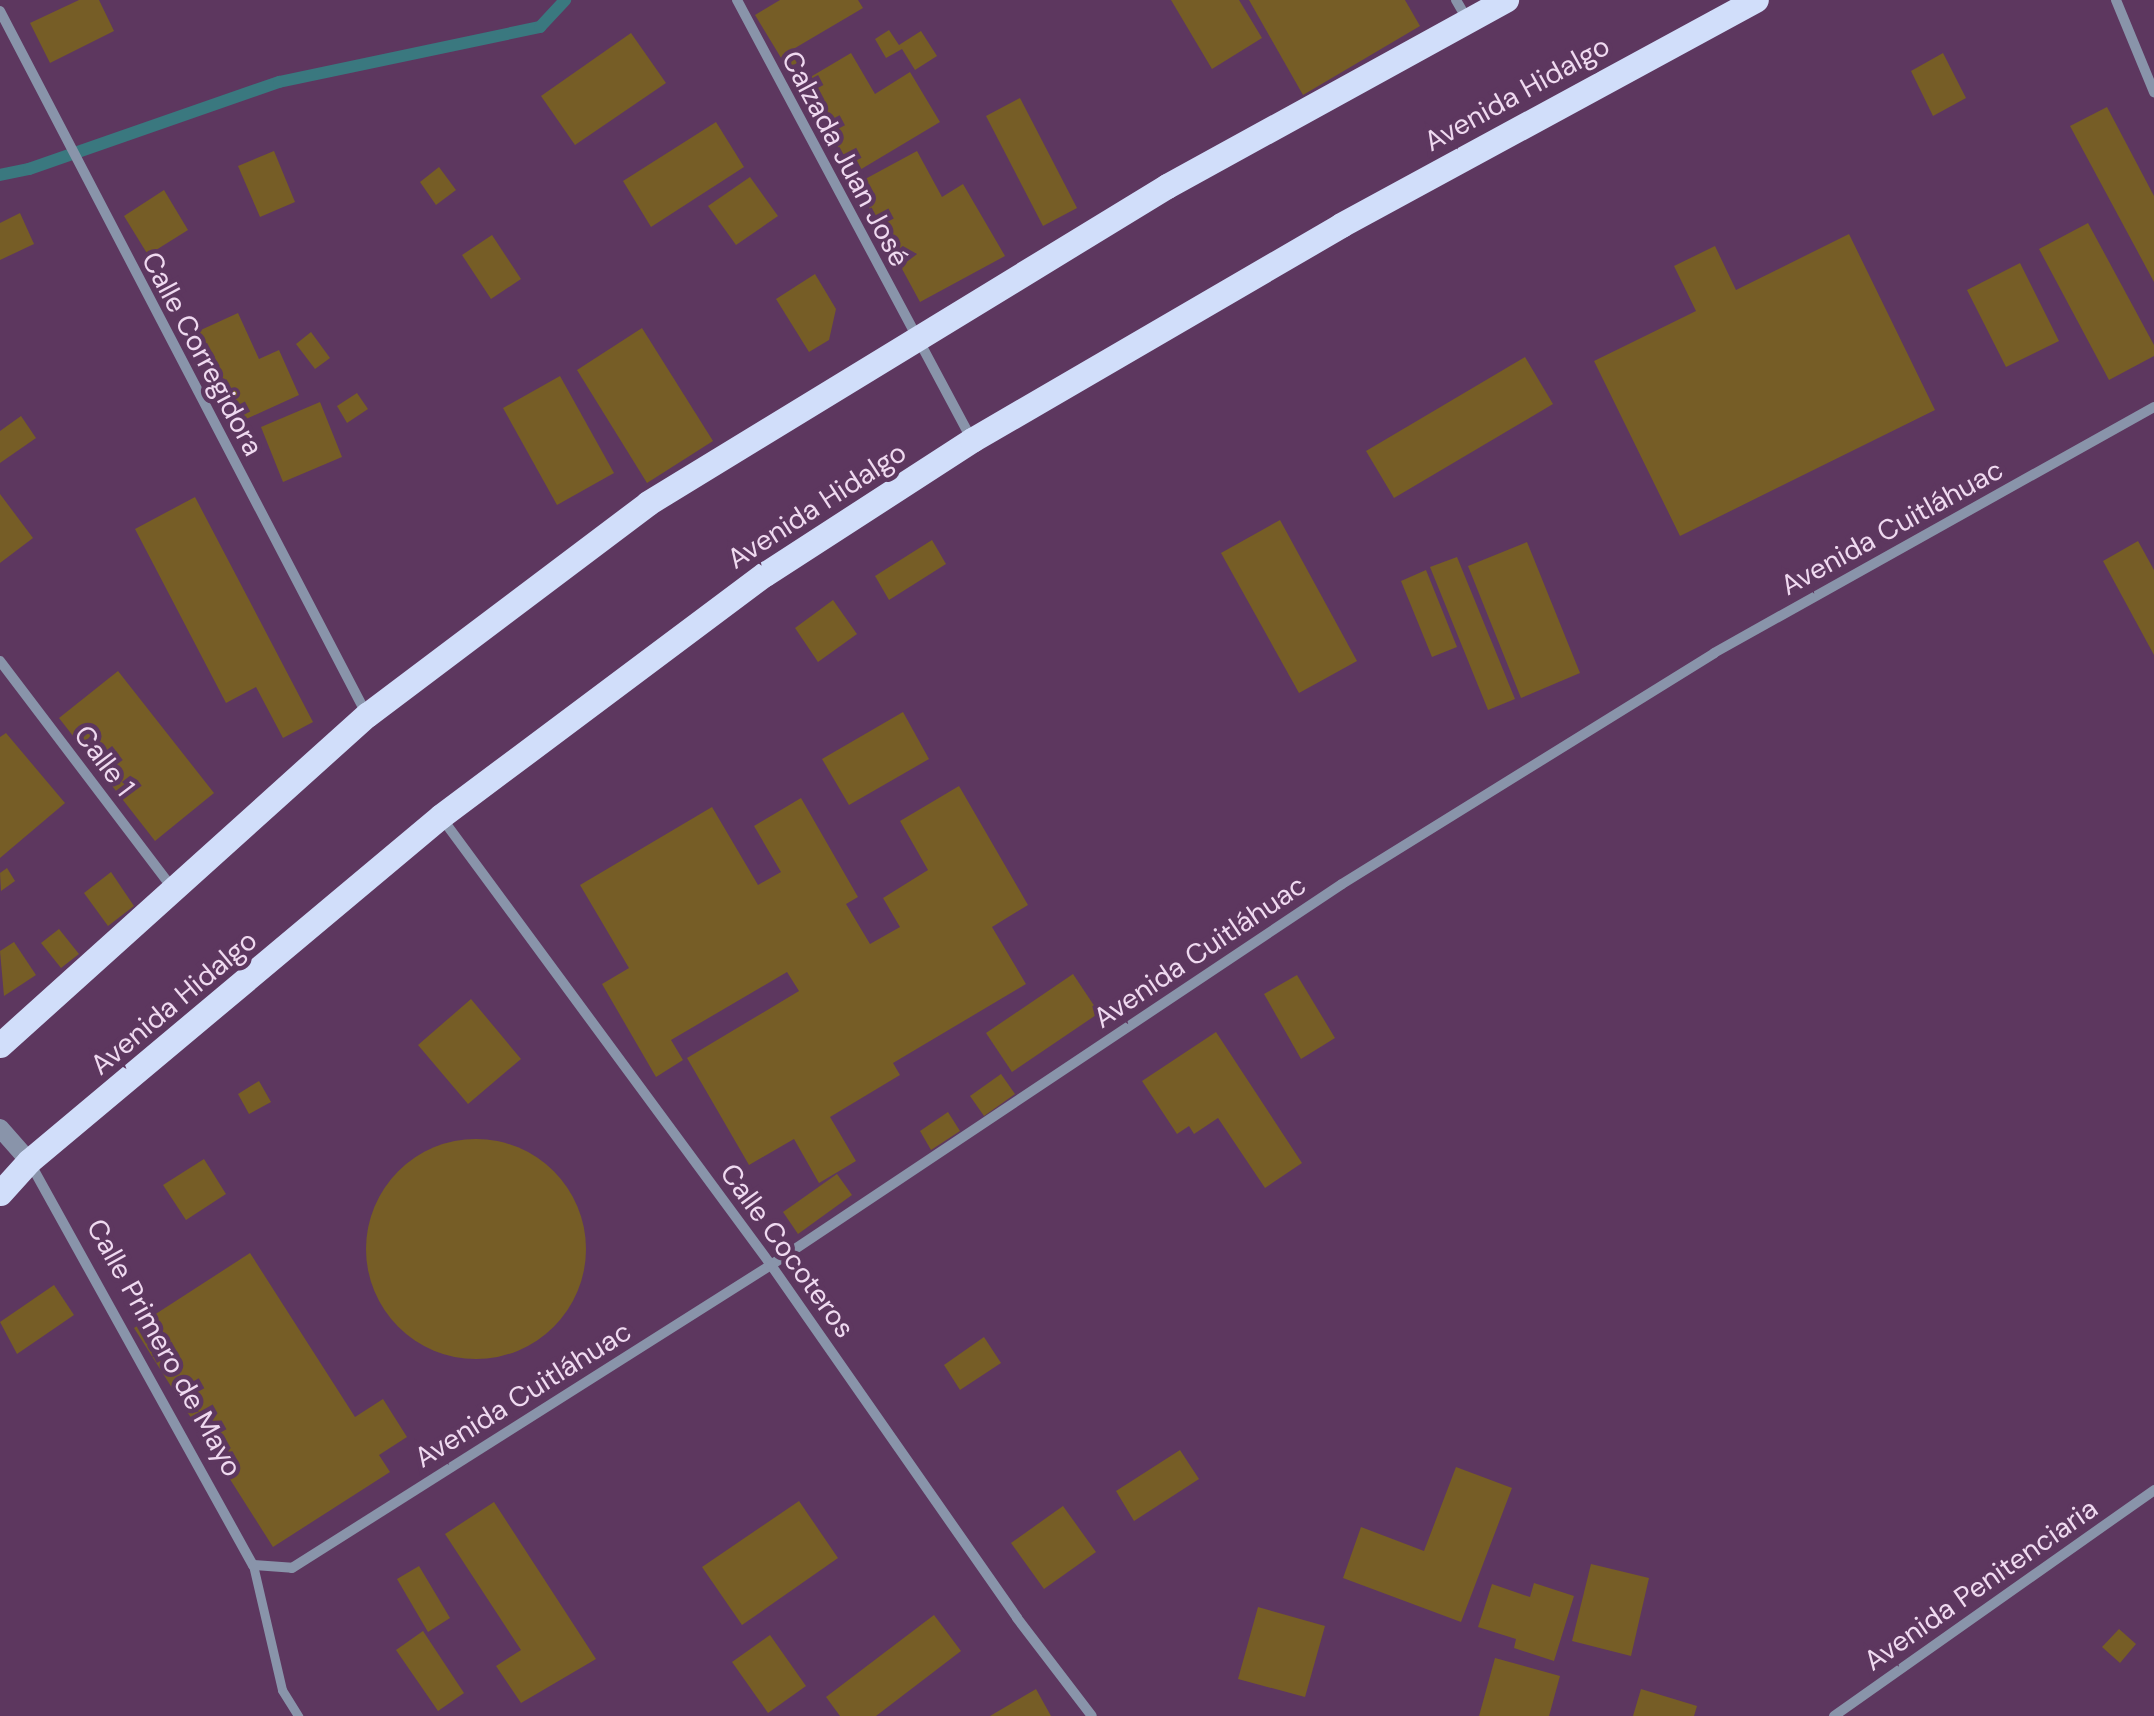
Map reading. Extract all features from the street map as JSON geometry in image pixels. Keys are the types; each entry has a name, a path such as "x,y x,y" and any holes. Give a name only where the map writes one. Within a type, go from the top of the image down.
{"main road":[{"path":"0,1045 367,715 648,503 914,338 1462,10 1506,0"},
{"name":"Avenida Hidalgo","path":"0,1193 29,1162 440,816 765,574 972,440 1341,225 1756,0"}],"street":[{"name":"Calzada Juan José","path":"737,0 914,338 972,440"},
{"path":"2116,0 2154,92"},
{"name":"Calle Corregidora","path":"0,11 367,715"},
{"name":"Avenida Cuitláhuac","path":"254,1566 292,1568 770,1265 1342,884 1714,654 2152,410"},
{"name":"Calle 1","path":"0,661 173,889"},
{"name":"Calle Cocoteros","path":"440,816 770,1265 1017,1618 1092,1716"},
{"name":"Calle Primero de Mayo","path":"0,1128 29,1162 254,1566"},
{"name":"Avenida Penitenciaria","path":"1834,1716 2154,1490"},
{"path":"254,1566 282,1690 298,1716"}],"building":[{"path":"79,0 99,0 114,31 50,63 30,23"},
{"path":"780,0 858,0 863,8 790,51 798,65 789,71 755,15"},
{"path":"1171,0 1239,0 1262,38 1212,69"},
{"path":"1249,0 1405,0 1420,26 1303,95"},
{"path":"889,30 899,45 921,31 937,56 915,70 902,49 886,58 875,39"},
{"path":"631,33 666,83 575,145 541,96"},
{"path":"851,53 875,94 910,72 940,122 853,174 802,82"},
{"path":"1943,53 1966,98 1933,116 1911,71"},
{"path":"1020,98 1077,208 1043,226 986,116"},
{"path":"2107,107 2154,196 2154,282 2070,126"},
{"path":"716,122 744,167 651,227 623,181"},
{"path":"274,151 295,202 260,217 238,166"},
{"path":"917,151 942,197 963,184 1005,256 920,302 856,184"},
{"path":"439,167 456,190 436,205 420,182"},
{"path":"750,177 778,216 736,245 708,206"},
{"path":"164,190 188,230 148,255 124,216"},
{"path":"20,213 34,244 0,260 0,223"},
{"path":"2088,223 2154,345 2154,356 2109,380 2039,249"},
{"path":"1849,234 1935,410 1680,536 1594,361 1696,311 1674,266 1715,246 1736,290"},
{"path":"492,235 521,279 491,299 462,255"},
{"path":"2020,263 2059,341 2006,367 1967,290"},
{"path":"815,274 836,309 829,340 809,352 776,299"},
{"path":"238,313 259,359 279,350 299,395 233,425 192,334"},
{"path":"642,328 713,441 647,483 577,370"},
{"path":"311,332 330,358 315,369 296,344"},
{"path":"1525,357 1553,404 1394,498 1366,451"},
{"path":"560,376 614,473 557,505 503,408"},
{"path":"357,393 368,409 347,423 337,406"},
{"path":"320,402 342,457 283,482 261,427"},
{"path":"21,416 36,438 0,463 0,431"},
{"path":"0,494 33,538 0,563"},
{"path":"195,497 313,722 283,738 256,687 226,703 135,529"},
{"path":"1280,520 1357,661 1299,693 1221,553"},
{"path":"932,540 946,564 889,600 875,576"},
{"path":"2138,541 2154,570 2154,655 2103,561"},
{"path":"1527,542 1580,673 1521,698 1468,566"},
{"path":"1457,557 1515,699 1488,710 1430,567"},
{"path":"1426,570 1457,647 1432,657 1401,581"},
{"path":"833,600 857,634 818,662 795,628"},
{"path":"118,671 214,793 155,841 59,718"},
{"path":"903,712 929,759 849,805 822,759"},
{"path":"6,733 65,803 0,858 0,737"},
{"path":"959,786 1028,905 992,927 1026,984 893,1063 900,1075 830,1117 856,1161 819,1183 794,1139 749,1165 687,1058 799,991 787,972 671,1040 683,1060 656,1077 602,984 629,968 580,885 712,807 758,885 781,872 754,826 801,798 858,897 846,904 870,944 900,927 883,898 928,870 900,821"},
{"path":"7,868 15,881 1,891 0,873"},
{"path":"111,872 134,906 108,926 84,893"},
{"path":"59,929 79,954 61,968 41,943"},
{"path":"14,942 36,975 4,996 0,951"},
{"path":"1073,974 1099,1013 1012,1072 986,1033"},
{"path":"1297,975 1335,1038 1301,1059 1264,994"},
{"path":"471,999 521,1059 468,1104 418,1045"},
{"path":"1216,1032 1302,1163 1265,1188 1218,1118 1194,1134 1189,1126 1177,1134 1142,1081"},
{"path":"1001,1074 1015,1094 984,1116 970,1096"},
{"path":"259,1081 271,1102 249,1114 238,1094"},
{"path":"948,1112 960,1131 931,1150 920,1131"},
{"path":"476,1139 518,1147 554,1171 578,1207 586,1249 578,1291 554,1327 518,1351 476,1359 434,1351 398,1327 374,1291 366,1249 374,1207 398,1171 434,1147"},
{"path":"204,1159 226,1194 186,1220 163,1185"},
{"path":"837,1174 852,1195 798,1234 783,1212"},
{"path":"250,1253 355,1417 383,1399 407,1437 379,1455 390,1472 273,1547 134,1328"},
{"path":"54,1285 74,1315 17,1354 0,1322"},
{"path":"984,1337 1001,1363 960,1390 944,1365"},
{"path":"1180,1450 1199,1479 1134,1521 1116,1491"},
{"path":"1456,1467 1512,1488 1461,1622 1343,1578 1361,1527 1424,1551"},
{"path":"799,1501 838,1558 742,1625 702,1567"},
{"path":"494,1502 596,1659 521,1703 496,1666 521,1650 445,1534"},
{"path":"1063,1506 1096,1552 1044,1589 1011,1543"},
{"path":"1591,1564 1649,1578 1631,1656 1572,1641"},
{"path":"419,1566 450,1618 428,1632 397,1579"},
{"path":"1534,1583 1574,1596 1554,1661 1514,1648 1516,1639 1478,1627 1492,1584 1530,1597"},
{"path":"1258,1607 1325,1626 1305,1697 1238,1679"},
{"path":"934,1615 961,1651 876,1716 840,1716 826,1697"},
{"path":"2119,1629 2136,1644 2120,1663 2102,1647"},
{"path":"423,1631 464,1693 438,1711 396,1650"},
{"path":"770,1635 806,1686 768,1713 732,1662"},
{"path":"1495,1658 1560,1676 1549,1716 1479,1716"},
{"path":"1036,1689 1051,1716 990,1716"},
{"path":"1641,1689 1697,1706 1694,1716 1633,1716"}],"waterway":[{"path":"0,175 29,169 279,82 540,27 565,0"}]}
